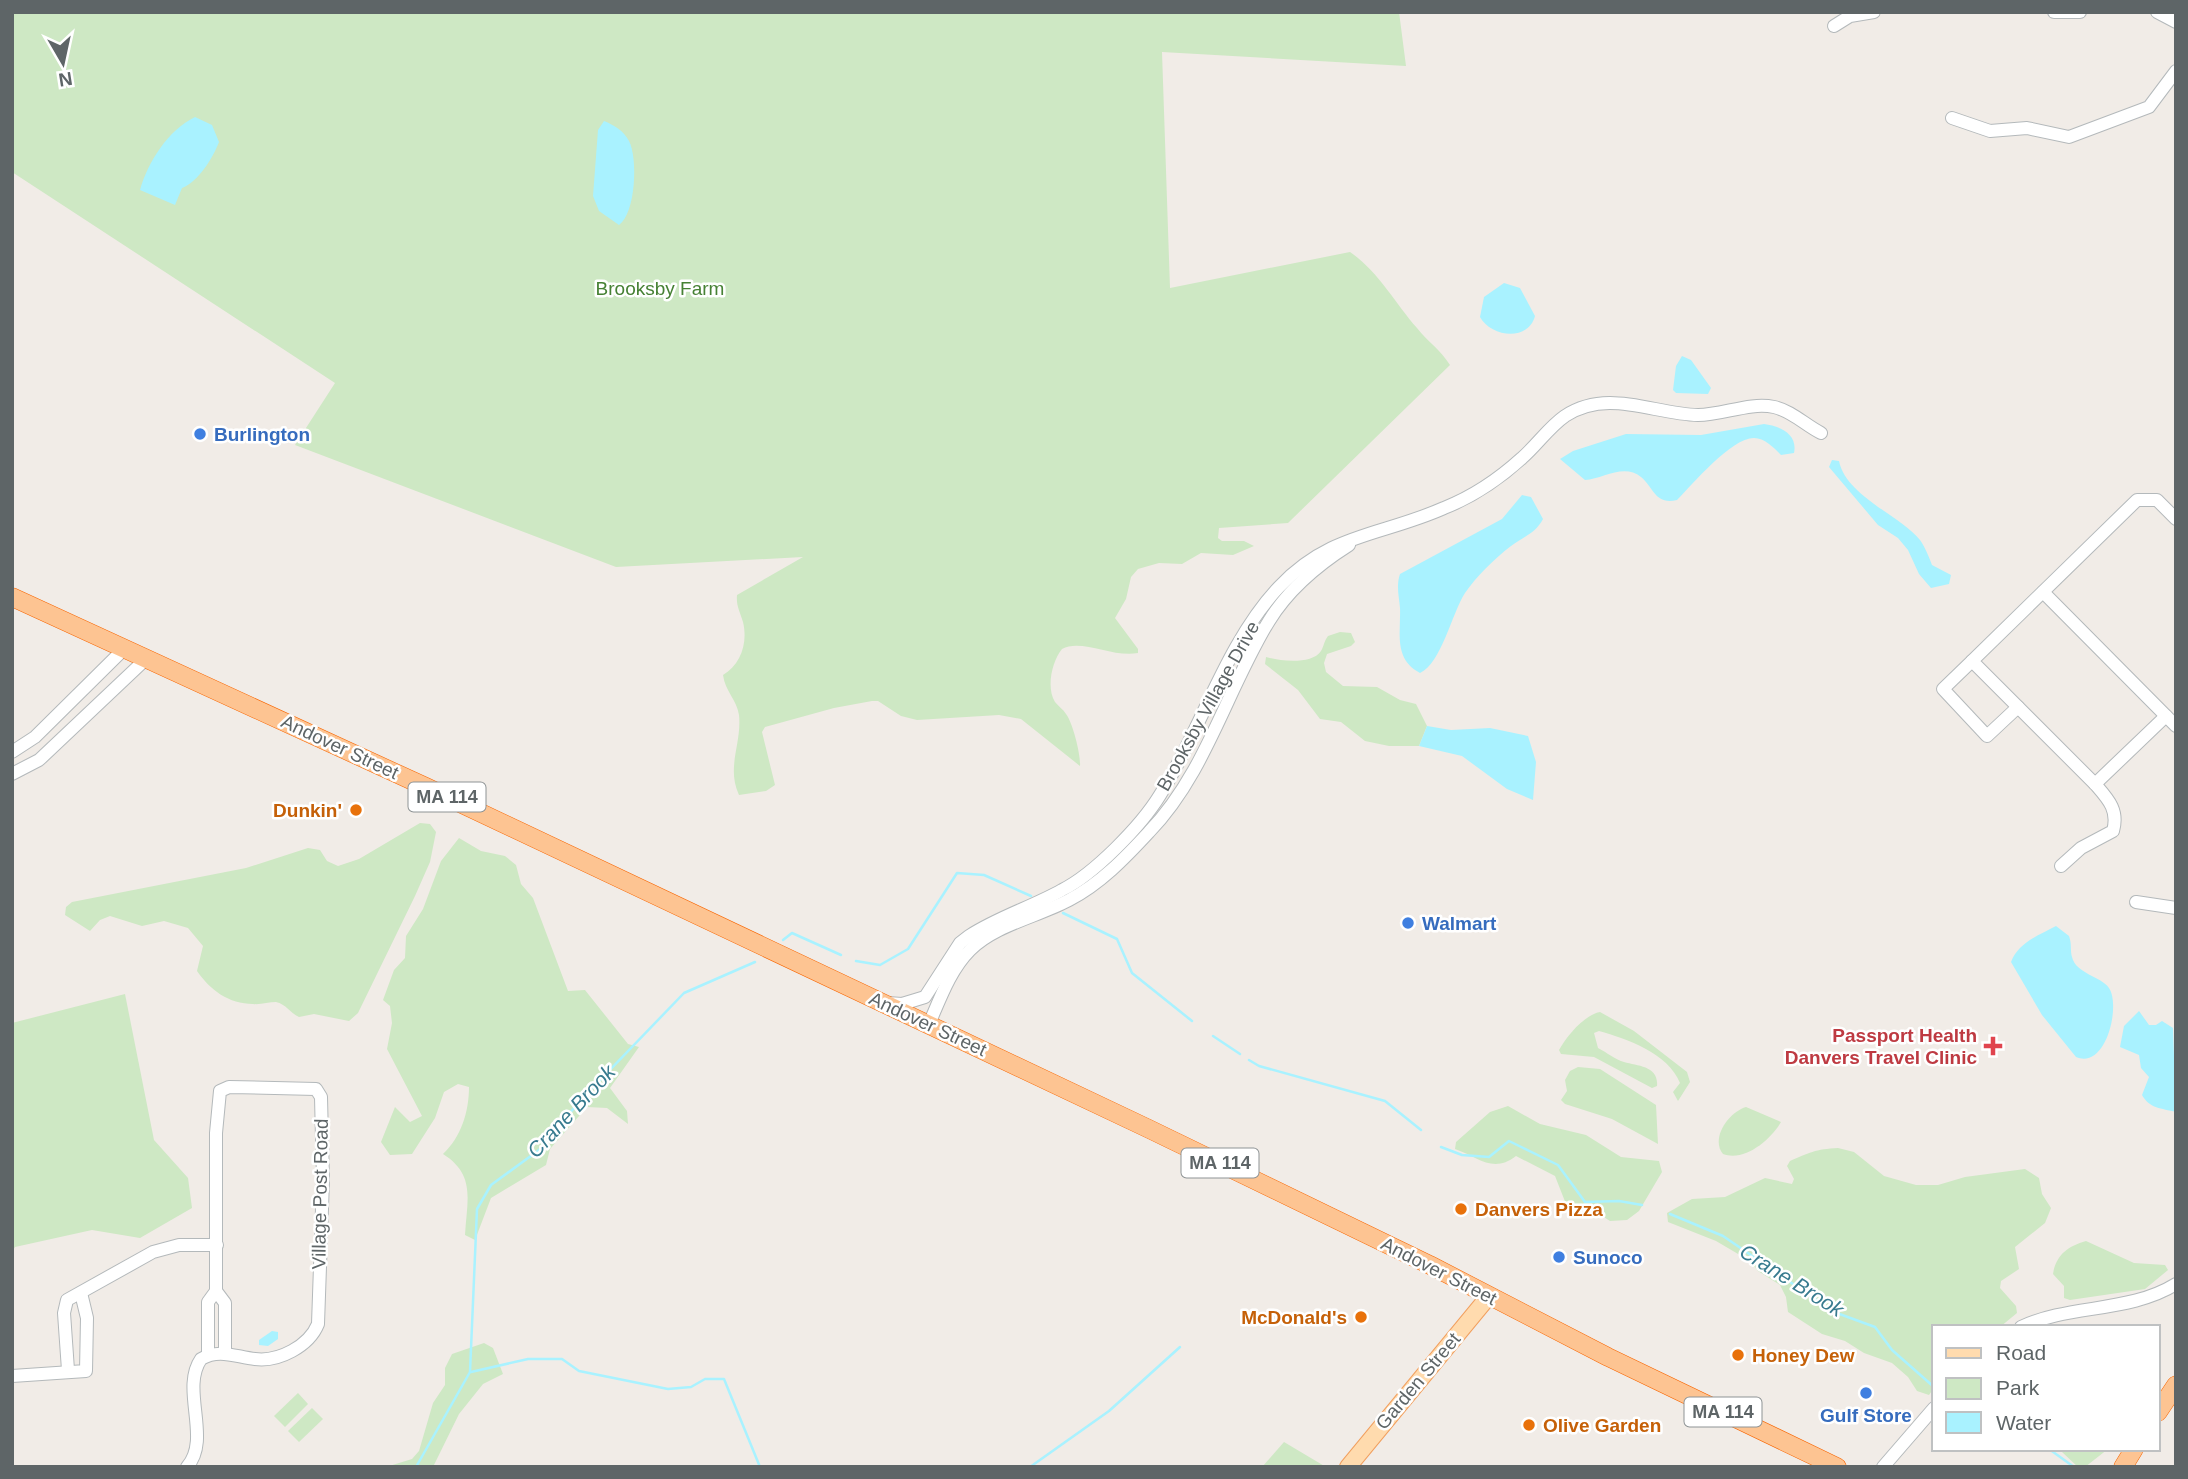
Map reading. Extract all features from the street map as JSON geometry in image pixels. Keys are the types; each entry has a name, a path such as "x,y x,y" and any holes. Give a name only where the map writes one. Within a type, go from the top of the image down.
{"highway":[{"name":"Andover Street","path":"12,597 147,657 929,1024 1838,1467"},
{"path":"2160,1409 2176,1385"},
{"path":"2123,1467 2133,1451"}],"main road":[{"name":"Garden Street","path":"1348,1467 1489,1296"}],"street":[{"path":"1834,26 1850,16 1874,12"},
{"path":"2048,12 2080,12"},
{"path":"2157,12 2176,22"},
{"path":"1952,118 1990,131 2028,128 2069,137 2149,107 2176,71"},
{"name":"Brooksby Village Drive","path":"883,1003 902,1004 925,997 932,992 960,943 969,936 1065,889 1093,867 1159,797 1245,632 1270,598 1321,551 1428,515 1470,495 1511,467 1564,417 1593,404 1622,402 1675,413 1700,415 1764,405 1789,412 1821,433"},
{"path":"2018,707 1987,736 1942,689 2137,500 2157,500 2176,519"},
{"name":"Brooksby Village Drive","path":"929,1024 956,967 969,951 992,934 1092,887 1150,832 1170,809 1191,774 1278,609 1318,567 1374,531"},
{"path":"2043,592 2176,726"},
{"path":"12,752 35,737 125,648"},
{"path":"12,774 39,760 147,657"},
{"path":"1972,661 2095,784 2112,805 2115,813 2113,831 2081,848 2061,866"},
{"path":"2095,784 2166,716"},
{"path":"2136,902 2176,908"},
{"name":"Village Post Road","path":"187,1467 195,1454 197,1370 201,1359 208,1355 225,1353 263,1360 286,1354 305,1341 318,1324 323,1180 321,1097 316,1089 229,1087 220,1091 216,1105 216,1291 208,1302 208,1355"},
{"path":"68,1370 64,1312 67,1300 153,1252 179,1245 217,1245"},
{"path":"2027,1325 2160,1294 2176,1284"},
{"name":"Village Post Road","path":"216,1291 225,1303 225,1353"},
{"path":"12,1376 68,1370 86,1371 89,1358 87,1318 81,1293"},
{"path":"1884,1467 1932,1410"}],"green space":[{"name":"Brooksby Farm","path":"12,12 1399,12 1406,66 1162,52 1170,288 1350,252 1378,278 1450,365 1288,523 1219,528 1218,538 1222,541 1244,541 1254,546 1233,555 1201,553 1182,564 1159,563 1138,569 1131,577 1126,599 1115,618 1138,649 1138,653 1118,653 1078,646 1062,649 1053,667 1051,690 1055,702 1069,718 1080,766 1021,719 999,715 917,720 901,716 878,701 872,701 834,708 765,727 762,732 775,785 766,791 739,795 735,785 734,765 739,715 723,675 739,659 744,645 743,622 737,595 803,557 616,567 295,445 335,383 12,172"},
{"path":"1340,632 1351,633 1355,642 1351,646 1327,654 1324,663 1326,672 1343,686 1377,687 1400,700 1416,704 1427,726 1419,746 1389,746 1365,741 1341,722 1320,719 1298,690 1265,664 1266,657 1287,661 1310,658 1321,651 1328,636"},
{"path":"420,823 430,824 436,832 430,862 358,1013 349,1021 314,1014 299,1017 276,1002 236,1002 221,995 197,971 203,946 188,928 164,921 142,926 110,916 100,920 90,931 65,915 66,907 72,902 246,868 308,848 320,850 327,861 338,866 359,859"},
{"path":"459,838 481,851 505,856 516,865 521,884 533,898 568,991 585,990 628,1044 639,1047 610,1088 627,1111 628,1124 607,1108 587,1107 550,1149 546,1165 491,1198 475,1240 465,1235 468,1200 465,1180 454,1162 443,1154 455,1140 463,1124 469,1087 458,1084 444,1092 435,1118 412,1154 390,1155 381,1142 395,1107 410,1122 422,1116 387,1049 392,1023 390,1006 383,1000 394,970 405,958 406,936 423,909 441,861"},
{"path":"125,994 154,1140 188,1178 192,1208 140,1238 92,1230 15,1247 12,1252 12,1023"},
{"path":"1600,1012 1634,1031 1687,1072 1690,1082 1678,1101 1673,1092 1680,1083 1666,1063 1646,1049 1622,1038 1599,1031 1594,1033 1598,1048 1621,1061 1651,1071 1657,1079 1657,1086 1652,1088 1594,1057 1561,1054 1559,1050 1576,1027 1588,1017"},
{"path":"1578,1067 1600,1069 1656,1105 1658,1144 1612,1119 1565,1104 1561,1100 1567,1091 1565,1080 1570,1071"},
{"path":"1508,1106 1540,1124 1586,1135 1621,1157 1659,1161 1662,1172 1639,1211 1627,1220 1610,1221 1596,1212 1566,1204 1555,1176 1516,1156 1500,1164 1493,1164 1455,1149 1456,1142 1490,1112"},
{"path":"1746,1107 1781,1122 1764,1142 1748,1152 1731,1156 1723,1154 1719,1141 1723,1126 1733,1114"},
{"path":"1838,1148 1854,1152 1884,1176 1916,1185 1938,1185 1965,1177 2025,1169 2039,1178 2042,1194 2051,1208 2045,1223 2015,1247 2019,1269 2001,1281 2000,1288 2016,1306 2017,1313 2002,1325 1932,1325 1932,1391 1929,1395 1917,1391 1908,1377 1892,1363 1864,1353 1845,1341 1822,1334 1788,1312 1786,1297 1780,1285 1758,1271 1750,1261 1716,1241 1668,1222 1667,1213 1692,1199 1725,1197 1765,1178 1792,1184 1794,1179 1787,1166 1790,1161 1824,1149"},
{"path":"2086,1241 2134,1263 2165,1265 2168,1270 2145,1289 2070,1300 2064,1298 2064,1286 2053,1274 2055,1267 2064,1252"},
{"path":"484,1343 493,1348 503,1374 483,1384 459,1414 433,1467 386,1467 412,1459 419,1451 433,1403 445,1385 445,1368 452,1354"},
{"path":"298,1393 308,1404 285,1427 274,1416"},
{"path":"312,1408 323,1419 299,1442 288,1431"},
{"path":"1284,1442 1326,1467 1262,1467"},
{"path":"2057,1451 2105,1451 2085,1467 2078,1467 2062,1452"}],"water":[{"path":"195,117 212,125 219,142 204,169 194,181 182,188 175,205 140,190 160,148 176,130"},
{"path":"604,121 627,137 634,160 632,198 625,219 619,225 599,211 593,196 598,130"},
{"path":"1504,283 1520,288 1535,316 1525,330 1517,333 1509,334 1492,329 1480,317 1484,297"},
{"path":"1682,356 1691,360 1711,388 1708,394 1676,393 1673,390 1676,366"},
{"path":"1764,424 1786,432 1795,446 1794,453 1781,455 1762,440 1745,440 1724,453 1677,500 1659,498 1641,477 1628,471 1585,480 1560,459 1573,451 1626,434 1701,435"},
{"path":"1832,460 1839,461 1852,485 1863,495 1920,540 1932,565 1951,575 1949,584 1931,588 1919,574 1908,550 1898,538 1878,525 1829,467"},
{"path":"1522,495 1531,497 1543,519 1533,531 1492,562 1469,587 1434,660 1420,673 1406,660 1400,644 1400,574 1502,519"},
{"path":"1427,726 1451,730 1490,728 1528,736 1536,762 1533,800 1507,789 1462,756 1419,746"},
{"path":"2056,926 2069,936 2074,963 2105,984 2112,997 2112,1021 2108,1034 2103,1046 2087,1059 2076,1057 2042,1015 2011,962 2024,945"},
{"path":"2139,1011 2149,1025 2162,1021 2173,1028 2176,1112 2156,1107 2145,1100 2142,1095 2149,1077 2141,1068 2139,1055 2120,1047 2124,1026"},
{"path":"272,1331 278,1332 278,1339 268,1346 259,1345 259,1340"}],"waterway":[{"name":"Crane Brook","path":"856,961 880,965 908,949 957,873 984,875 1031,896"},
{"name":"Crane Brook","path":"1063,913 1117,939 1132,973 1192,1021"},
{"name":"Crane Brook","path":"783,940 792,933 841,955"},
{"name":"Crane Brook","path":"416,1467 470,1372 477,1209 491,1185 539,1150 579,1102 684,993 755,962"},
{"name":"Crane Brook","path":"1213,1036 1240,1054"},
{"name":"Crane Brook","path":"1249,1060 1259,1066 1385,1101 1421,1130"},
{"name":"Crane Brook","path":"1441,1147 1462,1155 1489,1157 1509,1141 1558,1165 1585,1202 1619,1201 1642,1205"},
{"name":"Crane Brook","path":"1670,1214 1723,1236 1834,1312 1875,1327 1892,1350 1932,1385"},
{"path":"1030,1467 1109,1411 1180,1347"},
{"path":"471,1372 528,1359 562,1359 579,1371 668,1389 691,1387 705,1379 724,1379 760,1467"},
{"name":"Crane Brook","path":"2052,1451 2074,1467"}],"place":[{"name":"Burlington","path":"200,434"},
{"name":"Dunkin'","path":"356,810"},
{"name":"Walmart","path":"1408,923"},
{"name":"Passport Health Danvers Travel Clinic","path":"1993,1046"},
{"name":"Danvers Pizza","path":"1461,1209"},
{"name":"Sunoco","path":"1559,1257"},
{"name":"McDonald's","path":"1361,1317"},
{"name":"Honey Dew","path":"1738,1355"},
{"name":"Gulf Store","path":"1866,1393"},
{"name":"Olive Garden","path":"1529,1425"}]}
